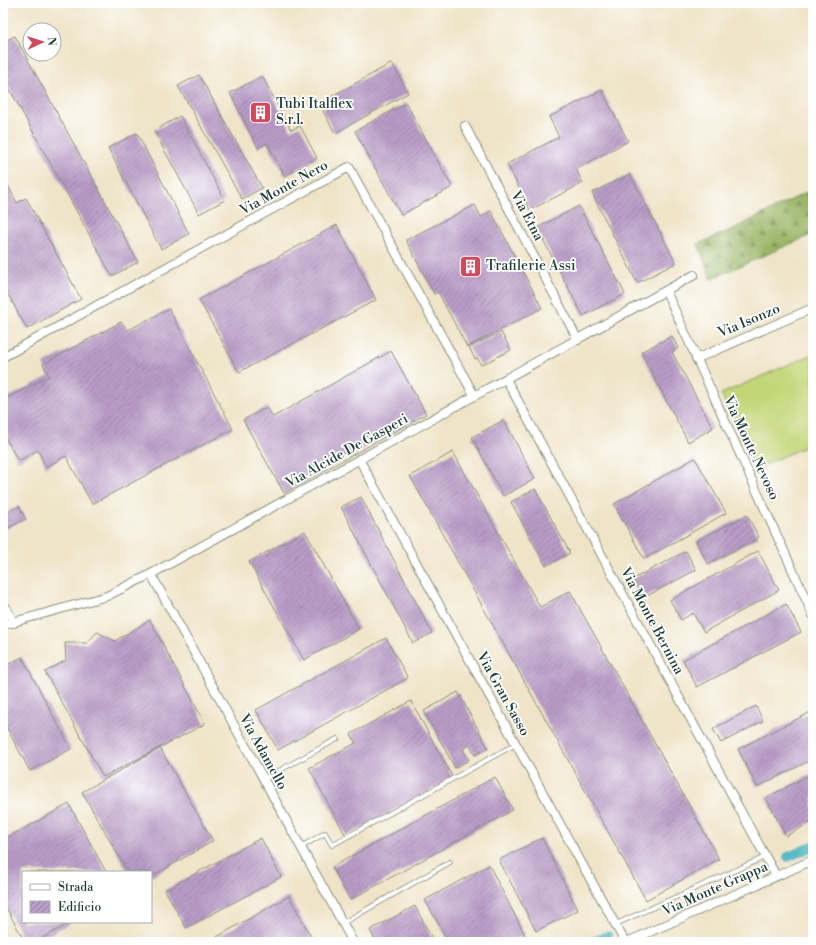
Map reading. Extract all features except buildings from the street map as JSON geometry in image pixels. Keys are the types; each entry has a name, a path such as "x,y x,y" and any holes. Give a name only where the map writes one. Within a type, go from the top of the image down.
{"street":[{"name":"Via Etna","path":"465,126 578,340"},
{"name":"Via Monte Nero","path":"3,357 349,167 474,396"},
{"name":"Via Alcide De Gasperi","path":"3,625 107,596 151,574 694,275"},
{"name":"Via Monte Nevoso","path":"666,291 813,615"},
{"name":"Via Isonzo","path":"696,359 813,308"},
{"name":"Via Monte Bernina","path":"506,379 776,876"},
{"name":"Via Gran Sasso","path":"358,459 626,942"},
{"name":"Via Adamello","path":"151,574 353,942"},
{"path":"3,602 14,623"},
{"name":"Via Monte Grappa","path":"626,942 813,860"}],"lane":[{"path":"263,779 337,739"},
{"path":"301,847 325,833 332,845 516,744"},
{"path":"616,924 765,857"},
{"path":"343,923 450,862"}],"green space":[{"path":"813,189 813,234 711,279 698,244 735,228"},
{"path":"813,354 813,443 755,469 721,394"}],"waterway":[{"path":"788,857 813,846"},
{"path":"593,942 608,936"}],"place":[{"name":"Tubi Italflex S.r.l.","path":"260,112"},
{"name":"Trafilerie Assi","path":"470,266"}]}
